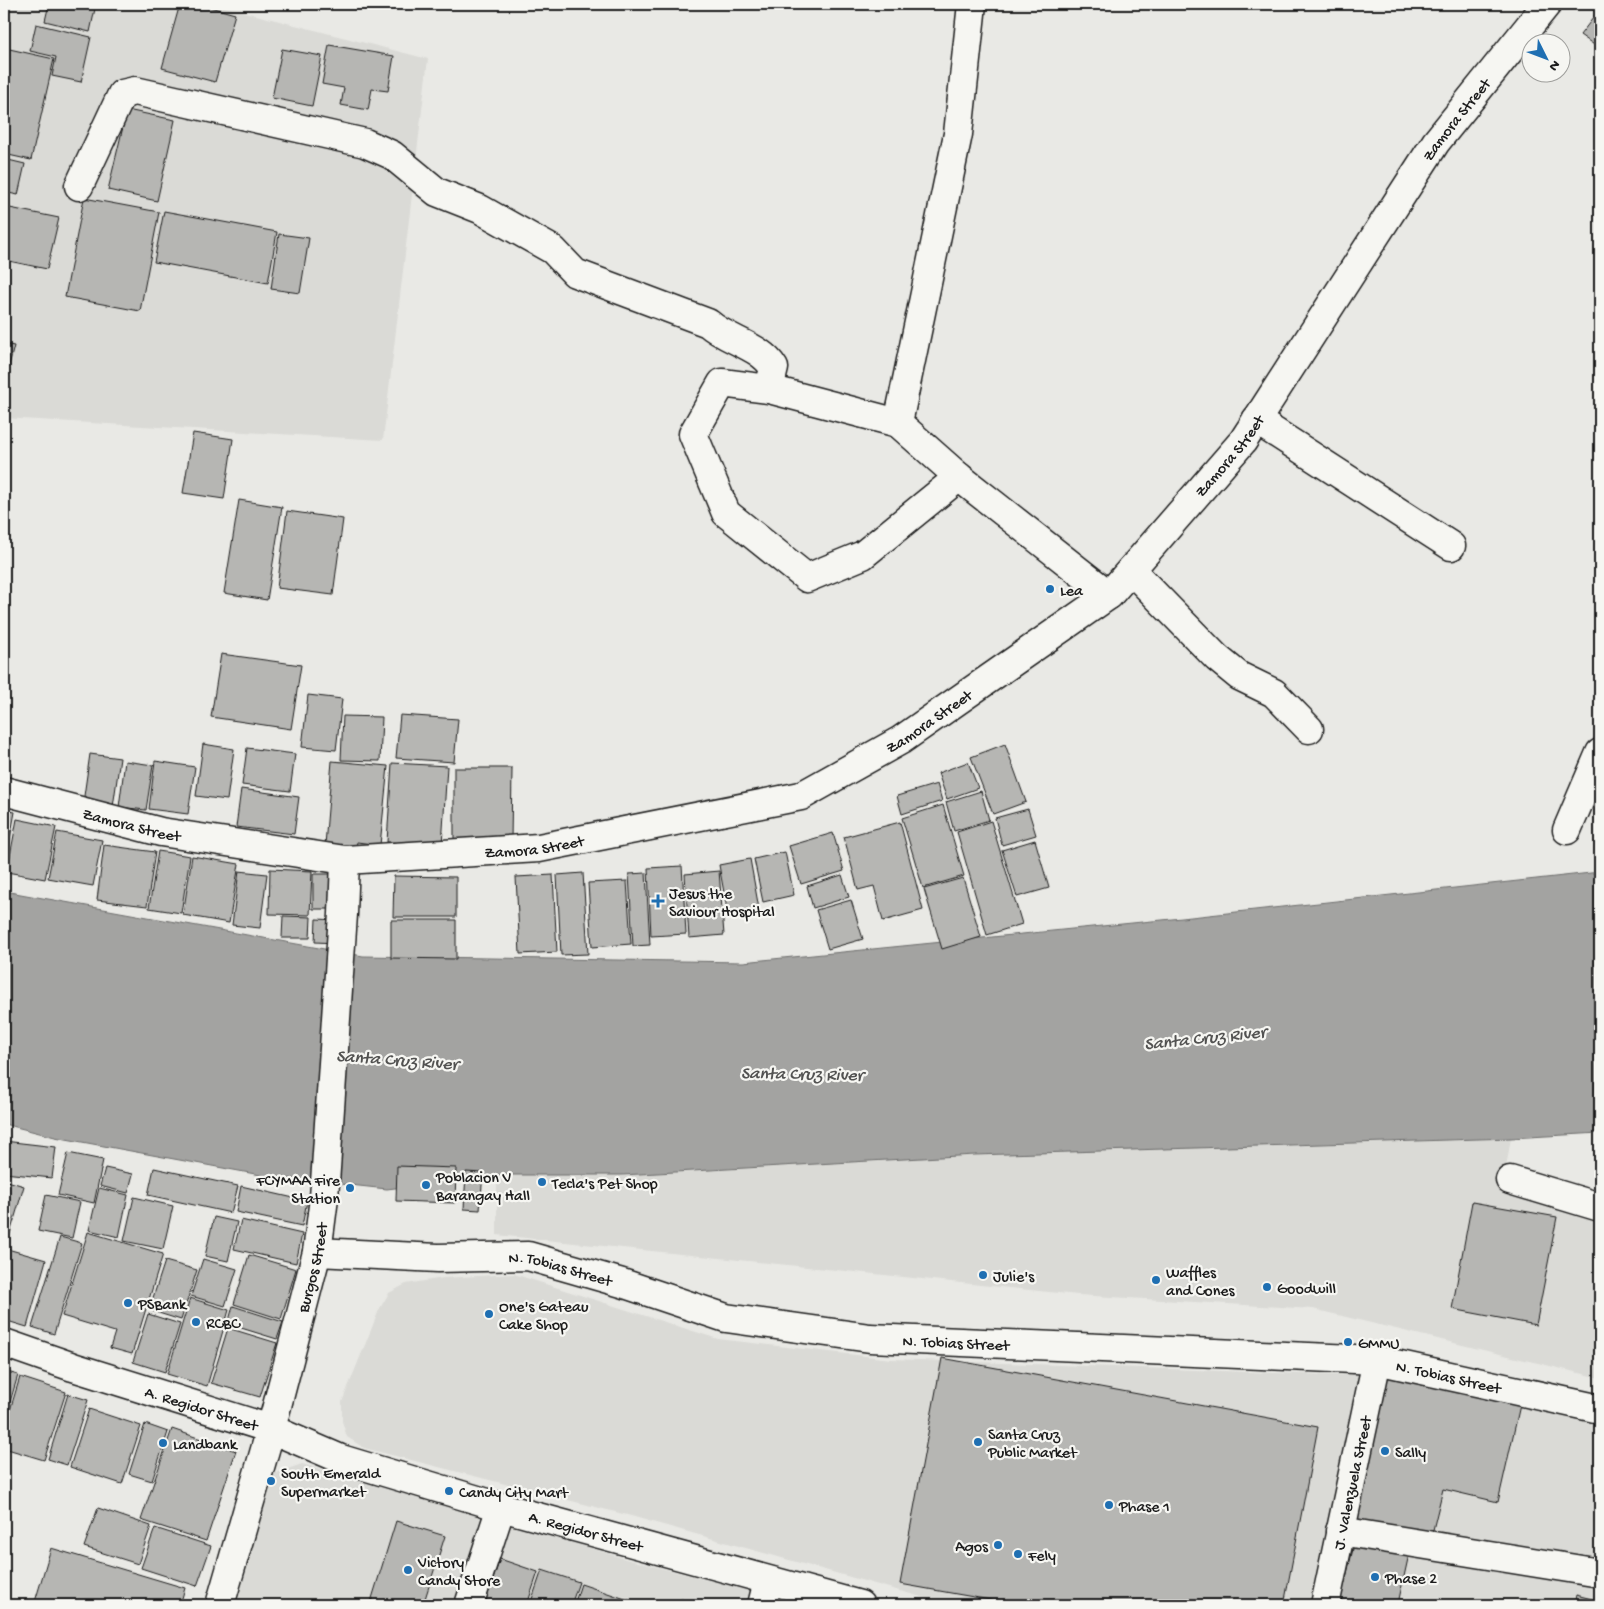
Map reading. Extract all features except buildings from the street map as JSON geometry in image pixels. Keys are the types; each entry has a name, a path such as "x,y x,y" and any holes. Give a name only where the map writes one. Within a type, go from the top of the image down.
{"street":[{"path":"898,423 958,134 972,4"},
{"name":"Zamora Street","path":"4,792 161,832 345,860 539,848 801,796 901,740 1110,594 1243,440 1436,142 1547,4"},
{"path":"79,186 122,94 135,91 366,143 392,155 438,192 480,209 553,250 575,273 708,323 718,332 767,356 774,368 768,389"},
{"path":"960,477 863,555 807,578 726,513 693,434 722,382 768,389 898,423 960,477 1110,594"},
{"path":"1256,420 1451,546"},
{"path":"1131,570 1217,658 1239,676 1274,693 1308,729"},
{"path":"1567,830 1600,753"},
{"name":"Burgos Street","path":"220,1605 271,1429 317,1252 324,1198 345,860"},
{"path":"1510,1180 1600,1207"},
{"name":"N. Tobias Street","path":"317,1252 438,1258 528,1256 622,1283 726,1318 870,1338 1376,1360 1600,1409"},
{"name":"A. Regidor Street","path":"4,1343 271,1429 341,1459 501,1507 766,1593 860,1605"},
{"name":"J. Valenzuela Street","path":"1324,1605 1376,1360"},
{"path":"469,1605 501,1507"},
{"path":"1340,1531 1600,1573"}],"shaded area":[{"path":"4,4 213,4 428,59 383,440 4,418"},
{"path":"1511,1138 1506,1168 1600,1219 1600,1378 1313,1309 1078,1295 497,1235 497,1175 622,1175 975,1155"},
{"name":"Santa Cruz Public Market","path":"514,1274 718,1339 891,1359 1337,1375 1389,1369 1600,1424 1600,1605 950,1605 631,1516 364,1448 347,1437 342,1421 342,1402 379,1310 389,1293 406,1284 443,1278"},
{"path":"302,1464 453,1505 626,1559 806,1605 237,1605 270,1475"}],"water":[{"name":"Santa Cruz River","path":"1600,872 1600,1133 1511,1138 975,1155 622,1175 497,1175 387,1189 266,1176 55,1137 4,1124 4,891 363,956 743,962 1182,918"}],"place":[{"name":"Lea","path":"1050,589"},
{"name":"Jesus the Saviour Hospital","path":"658,901"},
{"name":"Tecla's Pet Shop","path":"542,1182"},
{"name":"Poblacion V Barangay Hall","path":"426,1185"},
{"name":"FCYMAA Fire Station","path":"350,1188"},
{"name":"Julie's","path":"983,1275"},
{"name":"Waffles and Cones","path":"1156,1280"},
{"name":"Goodwill","path":"1267,1287"},
{"name":"PSBank","path":"128,1303"},
{"name":"One's Gateau Cake Shop","path":"489,1314"},
{"name":"RCBC","path":"196,1322"},
{"name":"GMMU","path":"1348,1342"},
{"name":"Santa Cruz Public Market","path":"978,1442"},
{"name":"Landbank","path":"163,1443"},
{"name":"Sally","path":"1385,1451"},
{"name":"South Emerald Supermarket","path":"271,1481"},
{"name":"Candy City Mart","path":"449,1491"},
{"name":"Phase 1","path":"1109,1505"},
{"name":"Agos","path":"998,1545"},
{"name":"Fely","path":"1018,1554"},
{"name":"Victory Candy Store","path":"408,1570"},
{"name":"Phase 2","path":"1375,1577"}]}
